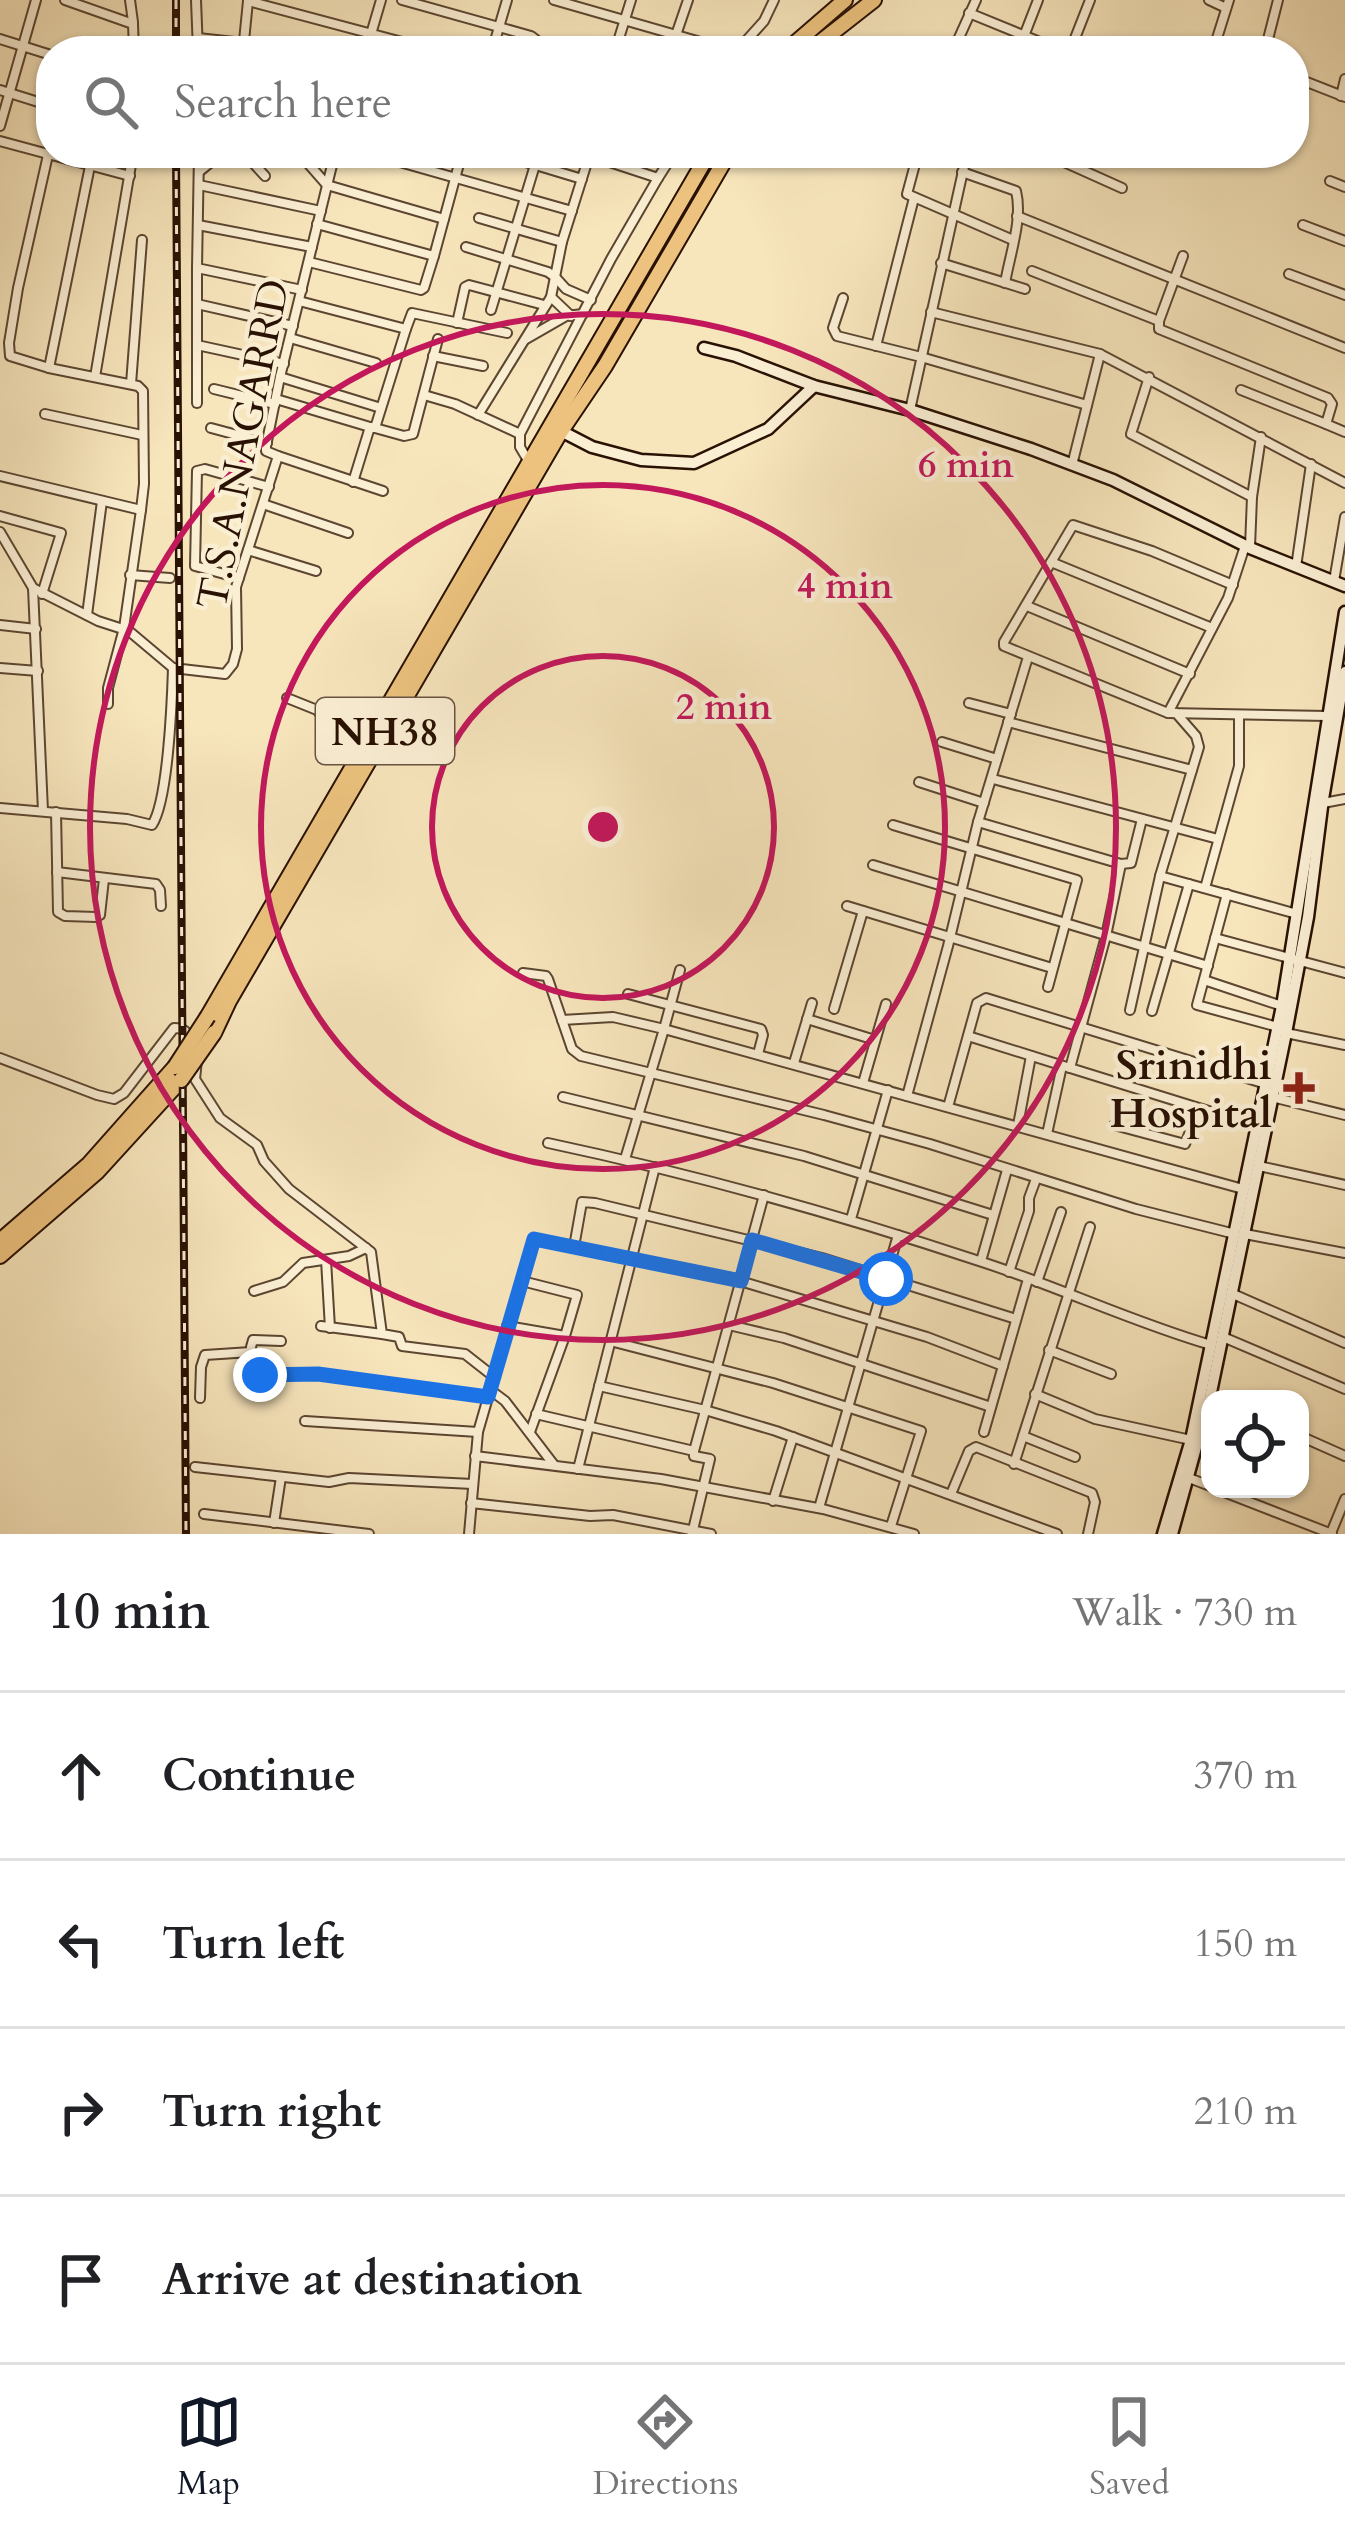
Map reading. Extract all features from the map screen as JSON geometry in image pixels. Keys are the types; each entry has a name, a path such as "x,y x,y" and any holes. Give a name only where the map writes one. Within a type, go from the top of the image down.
{"highway":[{"path":"803,36 844,0"},
{"path":"828,36 874,0"},
{"name":"NH38","path":"0,1241 89,1164 214,1033 701,168"},
{"path":"557,426 605,366 720,168"},
{"name":"NH38","path":"0,1256 97,1172 178,1073 530,462 557,426"}],"main road":[{"path":"704,348 1072,465 1339,584"},
{"path":"515,488 557,426 592,447 641,460 694,463 768,430 814,386"},
{"path":"1188,1474 1191,1440 1233,1294 1245,1190 1255,1172 1257,1126 1282,1030 1282,1006 1309,917 1328,716 1345,612"},
{"path":"1214,1390 1219,1344 1272,1097 1295,961 1297,914 1345,672"},
{"path":"1168,1534 1201,1434"}],"street":[{"path":"0,126 5,91 24,47 36,0"},
{"path":"65,0 133,24"},
{"path":"130,0 133,36"},
{"path":"196,0 199,36"},
{"path":"371,36 381,0"},
{"path":"402,0 531,36"},
{"path":"496,36 507,0"},
{"path":"554,0 680,36"},
{"path":"620,36 631,0"},
{"path":"676,35 688,0"},
{"path":"750,36 774,0"},
{"path":"959,36 976,0"},
{"path":"969,14 1024,36 1038,0"},
{"path":"1073,36 1090,0"},
{"path":"1209,0 1228,4 1218,36"},
{"path":"1269,36 1278,0"},
{"path":"244,36 248,1 385,36"},
{"path":"0,39 36,51"},
{"path":"1309,83 1343,96 1345,80"},
{"path":"5,91 36,101"},
{"path":"0,141 36,152"},
{"path":"45,168 4,342 10,356 131,384 142,391 144,484 108,704"},
{"path":"50,368 90,168"},
{"path":"98,168 130,176"},
{"path":"95,377 131,168"},
{"path":"197,403 199,168"},
{"path":"199,172 204,168"},
{"path":"258,168 265,176"},
{"path":"312,168 327,185 444,219"},
{"name":"T.S.A.NAGARRD","path":"38,591 124,628 172,668 230,671 237,649 236,587 278,456 266,451 267,443 331,168"},
{"path":"421,168 572,211"},
{"path":"309,262 421,290 459,168"},
{"path":"491,310 534,168"},
{"path":"545,168 582,179"},
{"path":"478,415 548,301 584,168"},
{"path":"628,168 658,178"},
{"path":"530,462 520,447 520,434 664,168"},
{"path":"913,168 906,191 914,198 1013,240"},
{"path":"910,410 963,168"},
{"path":"1076,168 1121,188"},
{"path":"962,172 1016,191 1019,198 1004,283"},
{"path":"1330,182 1345,187"},
{"path":"199,185 321,211"},
{"path":"876,346 914,198"},
{"path":"1017,216 1345,348"},
{"path":"479,218 562,242"},
{"path":"317,224 434,256"},
{"path":"198,225 312,247"},
{"path":"1303,225 1345,241"},
{"path":"131,384 142,240"},
{"path":"466,247 548,272 566,289 591,300"},
{"path":"1183,256 1159,329 1328,398 1326,424"},
{"path":"941,263 1025,289"},
{"path":"197,268 302,290"},
{"path":"1033,271 1159,321"},
{"path":"1288,274 1345,295"},
{"path":"457,323 469,284 548,301 572,316"},
{"path":"843,298 833,332 837,336 1088,405"},
{"path":"299,301 406,329"},
{"path":"196,304 293,326"},
{"path":"931,311 1100,353 1345,483"},
{"path":"353,482 412,313 507,333"},
{"path":"523,341 584,314"},
{"path":"290,338 376,362"},
{"path":"214,389 404,436 413,434 438,339"},
{"path":"197,345 284,364"},
{"path":"1072,465 1100,353"},
{"path":"433,356 483,366"},
{"path":"280,376 381,408"},
{"path":"1149,377 1132,434 1252,497"},
{"path":"1241,390 1345,431"},
{"path":"424,395 520,434"},
{"path":"44,414 142,435"},
{"path":"211,428 267,443"},
{"path":"1172,713 1248,547 1261,437"},
{"path":"278,456 383,491"},
{"path":"274,469 291,460"},
{"path":"1296,567 1311,464"},
{"path":"239,578 195,566 197,471 205,469 269,487"},
{"path":"0,476 141,510"},
{"path":"87,615 102,501"},
{"path":"263,504 348,533"},
{"path":"0,517 61,533 38,591 43,811"},
{"path":"1339,584 1345,517"},
{"path":"1233,585 1152,550 1071,526 1004,646 1172,713 1328,716"},
{"path":"0,532 38,591"},
{"path":"248,550 316,571"},
{"path":"1051,562 1212,628"},
{"path":"130,575 170,578"},
{"path":"1027,606 1190,674"},
{"path":"0,625 36,629"},
{"path":"907,1096 978,821 1028,657"},
{"path":"0,668 38,671"},
{"path":"0,808 152,825 158,816 166,761 172,668"},
{"path":"287,698 316,710 330,726 343,731"},
{"path":"969,704 1192,770"},
{"path":"1130,1010 1160,876 1198,747 1196,736 1172,713"},
{"path":"1205,888 1239,766 1239,715"},
{"path":"942,742 998,759"},
{"path":"993,778 1218,839"},
{"path":"919,782 984,803"},
{"path":"1318,803 1345,799"},
{"path":"56,812 58,912 100,915 104,879"},
{"path":"978,821 1121,865 1130,863 1142,819"},
{"path":"893,825 1077,880 1048,987"},
{"path":"873,865 1208,966"},
{"path":"1047,1134 1082,1026 1121,865"},
{"path":"57,872 156,884 161,906"},
{"path":"1160,876 1297,914"},
{"path":"1152,1011 1189,884"},
{"path":"1227,894 1198,1005 1345,1045"},
{"path":"847,906 1053,968"},
{"path":"834,1009 863,911"},
{"path":"1215,938 1345,974"},
{"path":"625,1159 680,970"},
{"path":"523,973 548,979 576,1053 877,1130 1241,1234 1345,1253"},
{"path":"1204,980 1282,1006"},
{"path":"628,994 761,1029 758,1054"},
{"path":"947,1107 977,1004 986,998 1266,1084"},
{"path":"794,1063 812,1003"},
{"path":"863,1083 886,1004"},
{"path":"562,1020 613,1016 1245,1190"},
{"path":"807,1019 875,1040"},
{"path":"0,1058 114,1099 124,1093 174,1028 188,1032 198,1062 195,1079 220,1118 257,1145 264,1161 289,1189 367,1247 373,1258 382,1334"},
{"path":"968,1036 1257,1126"},
{"path":"1018,1125 1030,1056"},
{"path":"851,1219 888,1090"},
{"path":"563,1097 804,1156 993,1215"},
{"path":"1272,1097 1345,1115"},
{"path":"1114,1125 1185,1144 1199,1109"},
{"path":"548,1142 851,1219 1345,1389"},
{"path":"578,1469 655,1167"},
{"path":"981,1261 1007,1170"},
{"path":"1255,1172 1345,1185"},
{"path":"1010,1272 1036,1179"},
{"path":"693,1532 710,1459 694,1456 694,1451 764,1195"},
{"path":"574,1247 582,1202 752,1240 1016,1319"},
{"path":"984,1432 1016,1319 1061,1212"},
{"path":"1014,1464 1090,1227"},
{"path":"819,1508 898,1235"},
{"path":"469,1534 478,1432 534,1239 741,1281 927,1336 1003,1366"},
{"path":"254,1291 283,1282 303,1263 349,1256 367,1247"},
{"path":"326,1260 326,1327 399,1337 402,1346 465,1354 493,1376"},
{"path":"522,1281 577,1295 530,1432"},
{"path":"1233,1294 1345,1343"},
{"path":"729,1325 784,1338 991,1407"},
{"path":"507,1326 565,1336"},
{"path":"281,1341 254,1340 252,1372 318,1374 488,1393 505,1401 555,1466"},
{"path":"610,1342 717,1368 921,1431 891,1526"},
{"path":"1049,1350 1111,1375"},
{"path":"200,1398 206,1355 251,1352"},
{"path":"599,1386 794,1437 1058,1534"},
{"path":"1035,1394 1095,1419 1191,1440"},
{"path":"536,1414 694,1451"},
{"path":"305,1421 478,1432"},
{"path":"1022,1436 1075,1457"},
{"path":"773,1501 794,1437"},
{"path":"1309,1440 1345,1456"},
{"path":"951,1494 970,1448 976,1448 1092,1493 1095,1502 1088,1534"},
{"path":"475,1456 661,1479 819,1508 914,1534"},
{"path":"195,1467 329,1482 350,1478 472,1484"},
{"path":"1188,1474 1201,1481"},
{"path":"274,1522 280,1477"},
{"path":"1239,1498 1332,1534 1345,1499"},
{"path":"471,1503 614,1515 711,1534"},
{"path":"204,1514 369,1534"},
{"path":"227,1517 227,1534"}],"railway":[{"path":"176,0 176,36"},
{"path":"176,168 186,1534"}],"place":[{"name":"Srinidhi Hospital","path":"1299,1088"}],"route":[{"path":"260,1375 318,1374 488,1397 534,1239 741,1281 752,1240 886,1279"}]}
